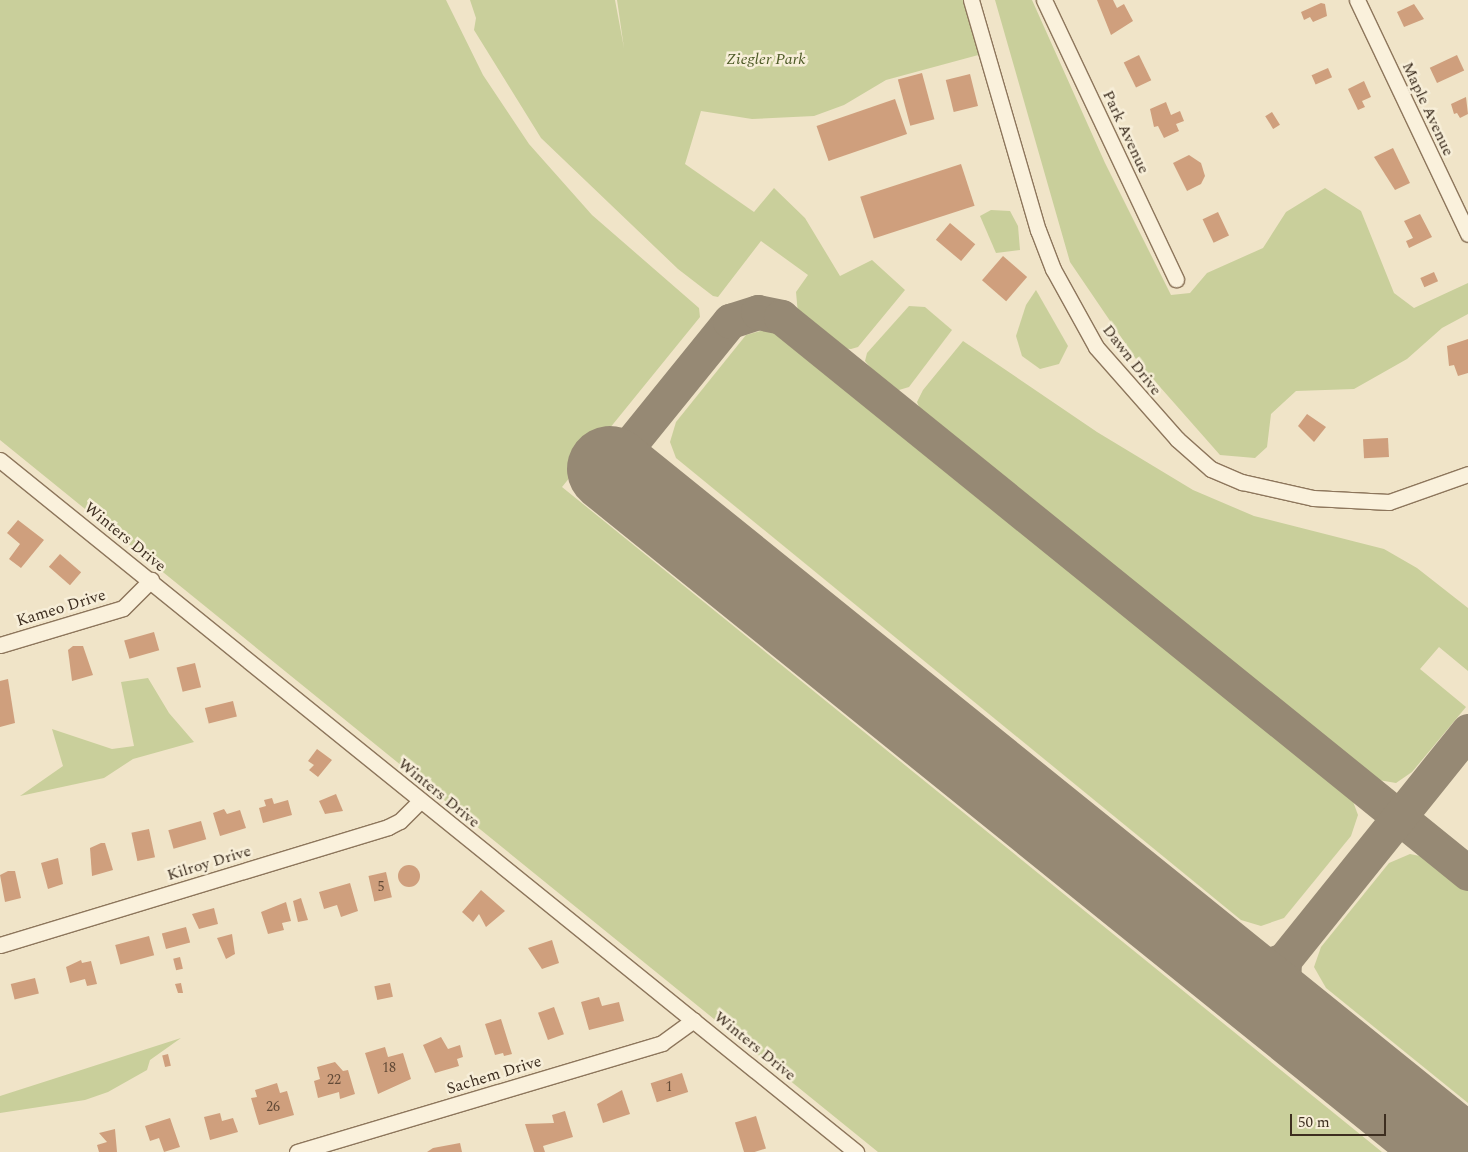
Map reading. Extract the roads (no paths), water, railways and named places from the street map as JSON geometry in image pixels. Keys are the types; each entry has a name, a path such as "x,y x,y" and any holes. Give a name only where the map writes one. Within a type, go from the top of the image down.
{"street":[{"name":"Dawn Drive","path":"971,0 1038,230 1053,269 1096,347 1177,439 1211,469 1234,479 1313,498 1390,502 1468,474"},
{"name":"Park Avenue","path":"1044,0 1176,279"},
{"name":"Maple Avenue","path":"1357,0 1468,234"},
{"name":"Winters Drive","path":"0,460 151,580 420,801 856,1152"},
{"name":"Kameo Drive","path":"0,645 123,608 151,580"},
{"name":"Kilroy Drive","path":"0,945 388,827 420,801"},
{"name":"Sachem Drive","path":"297,1152 662,1043 694,1020"}],"park label":[{"name":"Ziegler Park","path":"766,59"}]}
